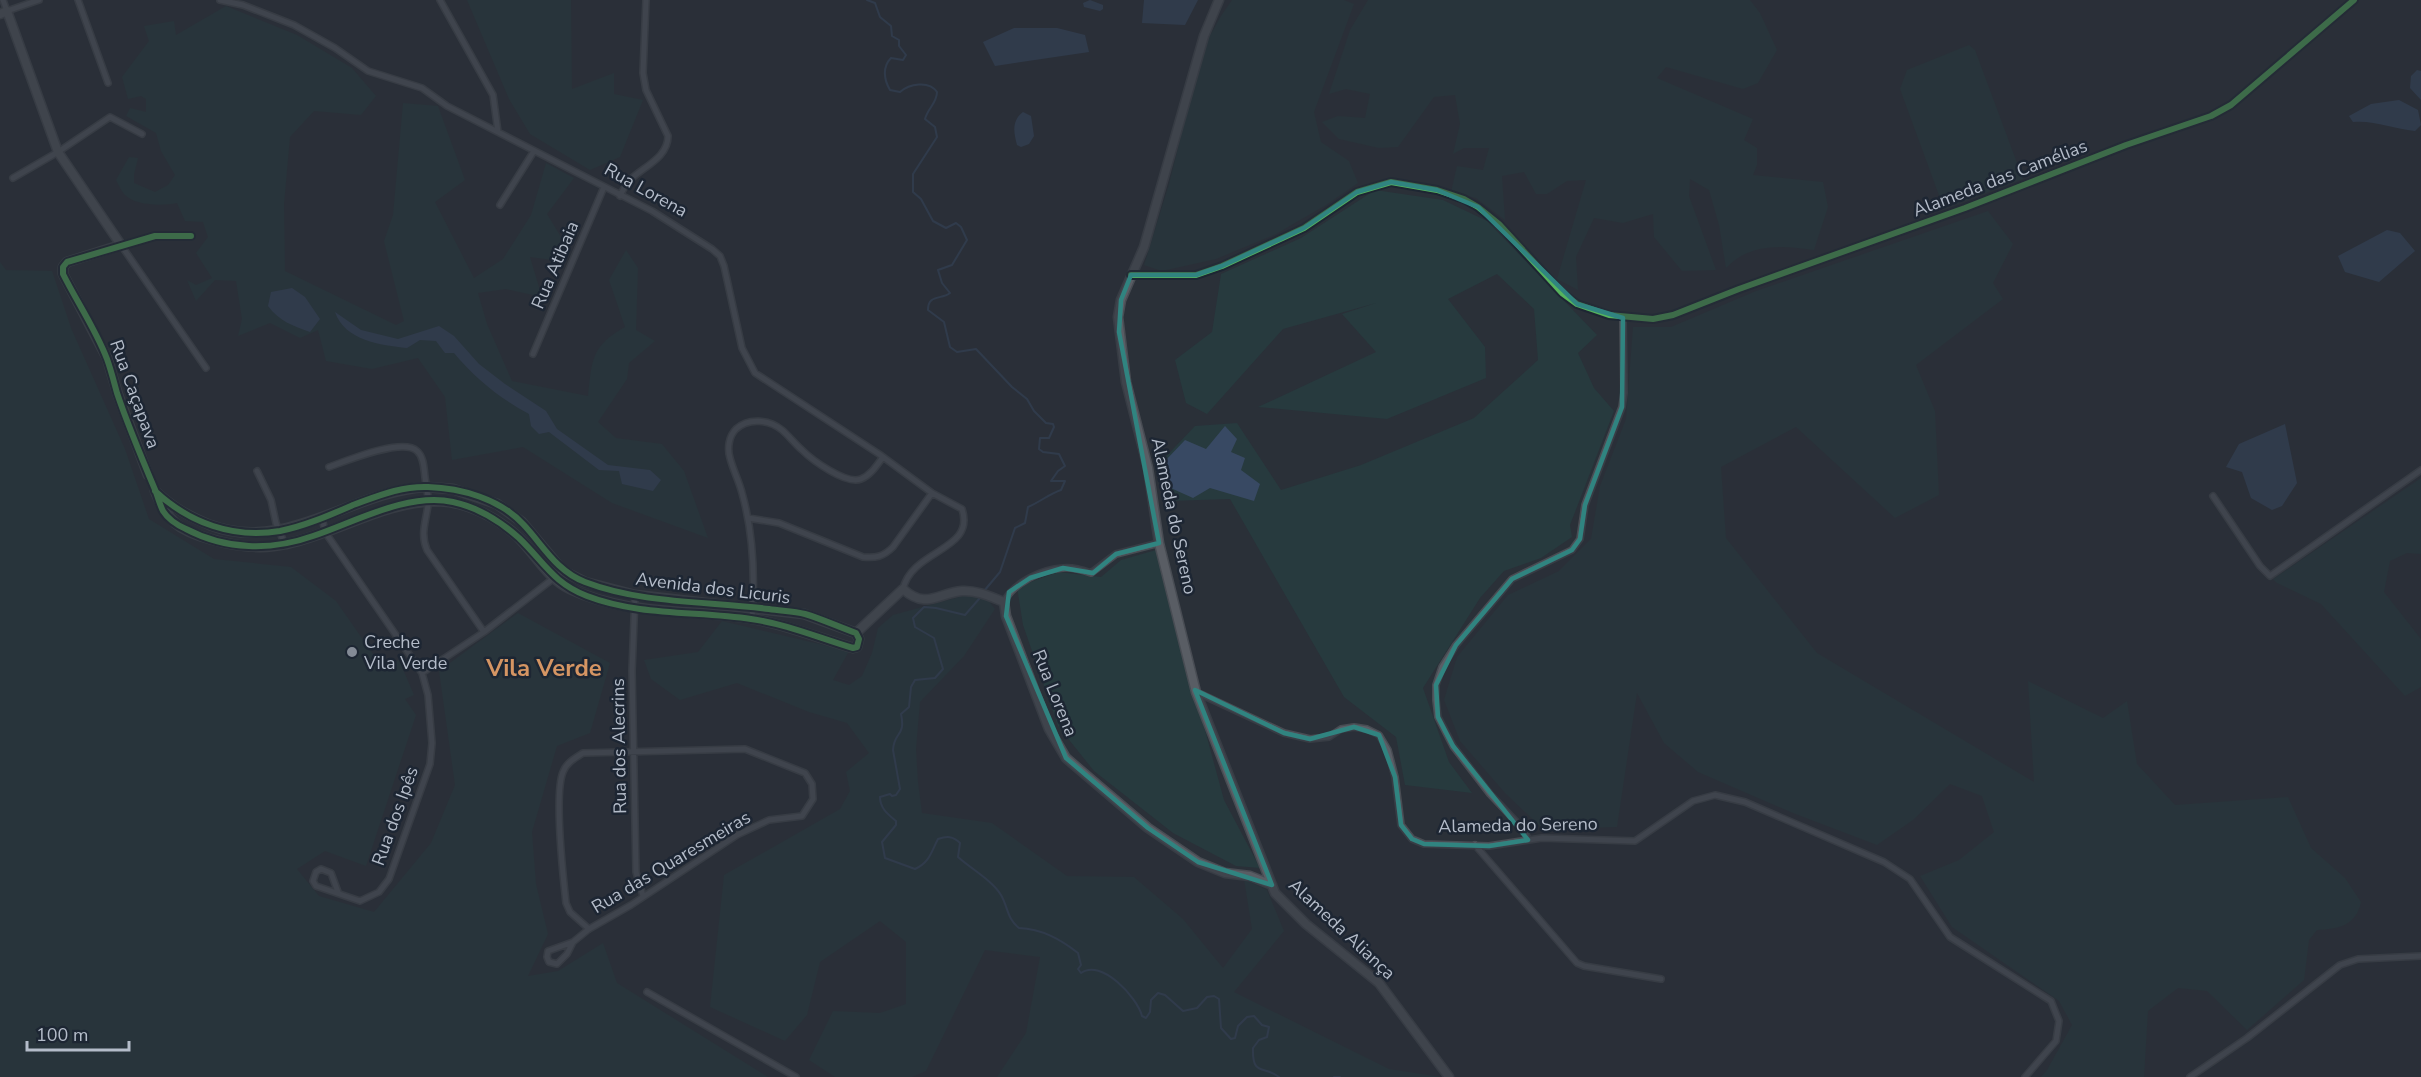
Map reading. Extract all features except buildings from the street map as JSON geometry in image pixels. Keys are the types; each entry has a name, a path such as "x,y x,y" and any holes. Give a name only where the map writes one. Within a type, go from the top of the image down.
{"street":[{"path":"3,0 4,13 58,152 206,368"},
{"path":"4,13 39,0"},
{"path":"78,0 108,83"},
{"name":"Rua Lorena","path":"221,0 249,7 294,25 335,48 368,71 422,88 447,106 620,195 704,242 720,256 742,348 756,373 883,457 932,493 962,509 965,525 962,532 948,546 919,563 908,576 903,589"},
{"path":"440,0 493,95 498,132"},
{"path":"620,195 629,181 664,152 668,144 668,136 646,90 643,73 645,0"},
{"name":"Alameda do Sereno","path":"1220,0 1204,36 1144,247 1121,300 1118,317 1126,382 1148,468 1159,543 1196,692 1284,733 1310,739 1329,737 1341,729 1354,727 1367,729 1379,735 1388,750 1395,777 1401,825 1412,839 1424,844 1489,846 1542,838 1635,841 1693,801 1715,795 1745,802 1884,862 1910,879 1950,937 2051,1001 2058,1021 2055,1041 2025,1077"},
{"name":"Alameda das Camélias","path":"1131,275 1196,275 1222,266 1304,228 1357,192 1391,182 1437,190 1478,207 1498,224 1562,292 1577,304 1590,310 1623,318 1653,319 1673,315 1965,208 2126,145 2211,116 2231,105 2354,0"},
{"path":"13,178 58,152 110,117 142,134"},
{"path":"500,205 534,150"},
{"name":"Rua Atibaia","path":"533,354 604,187"},
{"path":"121,245 155,236 191,236"},
{"name":"Rua Caçapava","path":"121,245 67,262 63,267 63,274 107,358 148,475"},
{"path":"1528,840 1526,831 1490,794 1453,746 1438,717 1436,685 1442,667 1456,645 1512,579 1572,550 1580,539 1585,505 1622,407 1624,393 1623,318"},
{"path":"752,619 748,518 729,456 728,444 734,431 744,423 756,421 782,430 804,452 850,480 860,480 871,472 883,457"},
{"path":"329,467 383,450 410,447 417,450 422,457 428,501 422,539 427,550 484,632"},
{"path":"2213,496 2260,566 2270,576 2421,470"},
{"path":"257,471 271,500 285,545"},
{"name":"Avenida dos Licuris","path":"148,475 164,512 175,524 197,536 233,546 285,545 395,506 428,501 452,501 473,508 494,520 519,538 554,578 567,588 588,597 610,604 635,608 752,619 800,629 853,648 860,639 856,633 804,614 635,595 596,586 563,570 522,522 497,504 453,489 426,487 388,492 279,531 249,533 222,529 189,516 170,505 155,491"},
{"path":"748,518 779,523 863,557 874,558 885,555 893,548 932,493"},
{"name":"Rua dos Ipês","path":"322,517 325,532 422,673 428,695 432,743 430,764 389,879 379,892 366,900 354,900 338,892 316,886 313,881 315,872 321,869 331,873 338,892"},
{"path":"856,633 903,589 911,596 922,599 935,599 960,591 982,594 1004,602 1009,592 1044,572 1063,568 1091,573 1116,554 1159,543"},
{"path":"422,673 484,632 563,570"},
{"name":"Rua dos Alecrins","path":"635,595 632,671 636,872 643,896"},
{"name":"Rua Lorena","path":"1004,602 1006,616 1049,729 1066,758 1148,828 1198,862 1225,873 1250,876 1272,885"},
{"name":"Alameda Aliança","path":"1196,692 1275,893 1298,916 1379,983 1449,1077"},
{"name":"Rua das Quaresmeiras","path":"573,942 562,961 553,964 549,962 546,954 548,951 573,942 589,929 632,905 737,835 769,820 802,816 813,798 812,784 805,773 745,748 583,753 569,762 563,771 560,805 566,903 570,912 589,929"},
{"path":"1475,845 1577,963 1661,979"},
{"path":"2190,1077 2247,1038 2340,965 2358,958 2421,956"},
{"path":"647,992 796,1077"}],"highlighted area":[{"path":"1391,182 1437,190 1478,207 1577,304 1623,318 1622,407 1585,505 1580,539 1572,550 1512,579 1456,645 1436,685 1438,717 1453,746 1528,840 1489,846 1424,844 1412,839 1401,825 1395,777 1379,735 1354,727 1310,739 1284,733 1195,690 1272,885 1198,862 1148,828 1066,758 1006,616 1009,592 1030,578 1063,568 1093,573 1116,554 1159,543 1119,332 1121,300 1131,275 1196,275 1222,266 1304,228 1357,192"}],"green space":[{"path":"467,0 571,0 572,89 614,73 614,94 643,100 620,157 590,170 530,134 509,99"},
{"path":"1232,0 1344,0 1354,4 1314,112 1321,142 1349,161 1358,183 1276,234 1216,259 1162,271 1144,265 1169,184 1203,48"},
{"path":"1368,0 1750,0 1760,13 1777,50 1758,83 1743,89 1666,67 1657,78 1753,119 1744,140 1757,148 1757,165 1753,175 1823,182 1828,207 1814,250 1779,247 1756,250 1735,260 1726,268 1719,225 1709,190 1690,179 1689,196 1716,270 1682,271 1654,237 1653,214 1623,223 1594,218 1576,257 1578,290 1557,279 1586,180 1567,181 1547,194 1536,194 1524,172 1502,176 1505,220 1476,198 1451,192 1457,166 1483,170 1489,148 1464,148 1453,154 1460,124 1455,95 1434,97 1398,147 1379,148 1339,139 1322,122 1338,116 1365,118 1370,94 1346,89 1329,94 1350,30"},
{"path":"226,6 297,35 352,68 376,96 361,115 314,111 290,137 284,204 285,271 396,325 404,321 384,241 393,215 403,103 438,106 465,180 435,202 474,278 503,259 531,215 546,163 574,178 547,214 561,237 560,261 530,257 542,297 506,289 478,293 487,324 512,381 588,396 595,355 605,341 625,327 609,280 626,250 638,268 636,330 655,341 629,363 627,379 598,422 616,438 662,444 684,471 708,538 612,503 523,447 452,460 445,397 418,358 372,369 326,361 318,330 300,338 270,323 238,336 242,319 236,281 215,280 196,301 187,280 196,285 212,278 196,253 208,237 203,222 185,221 177,203 157,205 135,201 124,194 116,180 129,157 138,158 134,183 155,192 168,185 175,175 161,151 156,133 126,116 130,108 146,112 146,99 141,96 128,99 122,77 149,41 144,26 174,21 176,35"},
{"path":"1969,45 1975,50 2023,179 1944,209 1900,89 1907,70"},
{"path":"1375,190 1443,200 1487,221 1597,335 1578,353 1594,388 1614,411 1570,525 1572,537 1541,558 1504,571 1480,598 1423,688 1449,762 1472,793 1405,785 1396,737 1344,697 1230,499 1168,501 1156,467 1195,426 1237,423 1281,490 1361,465 1474,418 1538,360 1534,309 1497,274 1448,299 1485,347 1486,378 1387,419 1258,407 1376,352 1342,314 1376,303 1283,329 1207,414 1186,403 1175,360 1212,332 1221,274 1301,238"},
{"path":"1988,211 2013,244 1993,283 2003,299 1916,365 1935,411 1939,495 1895,518 1796,427 1721,467 1726,538 1817,653 2034,782 2028,681 2103,718 2127,701 2137,764 2175,805 2288,797 2311,848 2345,878 2361,902 2359,910 2345,925 2317,930 2309,940 2304,980 2247,1030 2207,991 2178,988 2148,1011 2144,1077 2041,1077 2072,1025 2059,1001 1952,927 1920,876 1959,860 1994,832 1982,796 1950,784 1913,820 1877,845 1793,813 1698,772 1664,743 1637,693 1617,827 1543,829 1505,793 1460,741 1444,700 1457,657 1508,595 1559,571 1591,539 1600,486 1626,419 1633,327 1671,327 1756,291"},
{"path":"0,262 6,270 52,271 71,328 125,449 149,519 214,559 291,567 336,601 382,667 399,660 414,695 405,699 416,715 366,866 325,851 297,869 319,896 374,912 431,843 455,785 439,671 518,613 610,663 590,733 557,746 532,832 536,884 548,934 528,976 558,971 603,943 617,983 768,1077 0,1077"},
{"path":"2421,478 2421,554 2407,553 2390,561 2384,592 2421,639 2421,687 2405,696 2321,604 2273,579"},
{"path":"1156,550 1224,800 1260,868 1236,866 1173,833 1094,771 1058,726 1023,625 1017,587 1058,572 1101,577 1121,560"},
{"path":"981,591 995,609 964,656 920,702 916,749 922,813 992,823 1067,876 1134,877 1183,919 1223,968 1252,929 1244,879 1267,890 1284,931 1234,992 1389,1069 1441,1077 997,1077 1026,1033 1040,957 985,950 926,1071 912,1077 835,1077 809,1060 833,1011 880,1013 906,1004 906,942 880,921 820,962 807,1015 785,1041 710,1007 724,875 840,809 850,791 846,772 869,753 847,723 809,712 737,683 680,700 651,679 644,660 698,652 722,621 849,651 833,680 849,685 862,676 872,653 878,628 893,615"}],"water":[{"path":"1090,0 1103,5 1103,9 1100,11 1084,7 1083,3"},
{"path":"1144,0 1198,0 1185,25 1142,23"},
{"path":"1014,28 1057,28 1085,35 1089,52 995,66 983,42"},
{"path":"2417,70 2421,71 2421,100 2410,88 2411,76"},
{"path":"2399,100 2418,110 2421,125 2415,131 2369,122 2353,122 2349,116 2371,104"},
{"path":"1023,112 1031,116 1034,136 1029,144 1021,147 1017,145 1014,127"},
{"path":"2387,230 2400,233 2415,251 2379,282 2345,272 2338,256"},
{"path":"292,288 305,297 320,319 310,332 282,319 268,306 271,292"},
{"path":"335,312 361,330 398,339 439,326 454,336 479,364 546,411 557,429 608,465 650,470 661,480 653,491 622,484 619,471 599,470 549,432 539,434 531,426 529,414 488,387 454,353 445,353 436,341 420,340 407,348 375,343 347,329"},
{"path":"2285,424 2297,483 2282,506 2272,510 2251,498 2242,472 2226,467 2239,444"},
{"path":"1225,426 1237,439 1231,452 1245,458 1241,470 1260,484 1254,501 1210,488 1193,498 1164,485 1165,461 1185,440 1206,449"}],"waterway":[{"path":"867,0 875,3 880,17 891,26 892,36 899,40 899,46 906,55 903,60 891,58 886,65 885,78 890,90 900,92 919,84 929,86 937,92 936,99 925,119 935,127 937,137 913,174 913,192 921,199 933,221 946,228 956,223 961,227 967,240 952,265 938,270 942,283 950,293 933,299 928,310 944,322 950,347 957,352 976,349 1012,387 1027,399 1034,411 1046,423 1053,424 1049,438 1040,438 1039,449 1043,452 1059,454 1065,466 1051,481 1065,481 1061,490 1028,507 1025,523 1015,528 1000,572 984,591"},
{"path":"979,599 965,615 924,607 913,618 915,627 934,638 943,669 935,678 915,680 911,687 909,707 901,714 902,727 893,750 900,789 896,795 880,797 883,808 896,821 896,825 882,842 885,858 915,869 927,860 938,839 947,837 955,839 960,843 958,857 997,890 1010,917 1019,928 1035,930 1050,936 1078,953 1081,965 1078,969 1081,973 1089,970 1108,975 1126,990 1142,1016 1146,1018 1150,1012 1151,1000 1158,993 1165,995 1183,1011 1197,1008 1207,997 1214,996 1219,999 1221,1028 1231,1039 1235,1038 1238,1026 1247,1017 1254,1016 1262,1025 1269,1027 1267,1037 1259,1040 1253,1048 1253,1057 1257,1067 1279,1077"},
{"path":"1334,1077 1340,1077"}],"cycle path":[{"path":"1131,275 1196,275 1222,266 1304,228 1357,192 1391,182 1437,190 1464,199 1478,207 1499,224 1562,293 1577,304 1609,315 1653,319 1673,315 1965,208 2126,145 2211,116 2231,105 2354,0"},
{"path":"155,491 168,502 182,512 197,520 229,530 263,533 299,526 371,498 399,490 418,487 454,490 492,502 514,515 558,564 585,582 652,598 800,613 856,633 859,639 857,647 853,648 764,621 648,610 587,596 575,591 557,578 519,538 504,526 480,511 453,502 418,501 400,505 297,541 265,546 217,541 179,526 167,517 162,509 126,418 103,348 63,274 63,267 67,262 155,236 191,236"}],"place":[{"name":"Creche Vila Verde","path":"352,652"}],"district":[{"name":"Vila Verde","path":"544,668"}]}
